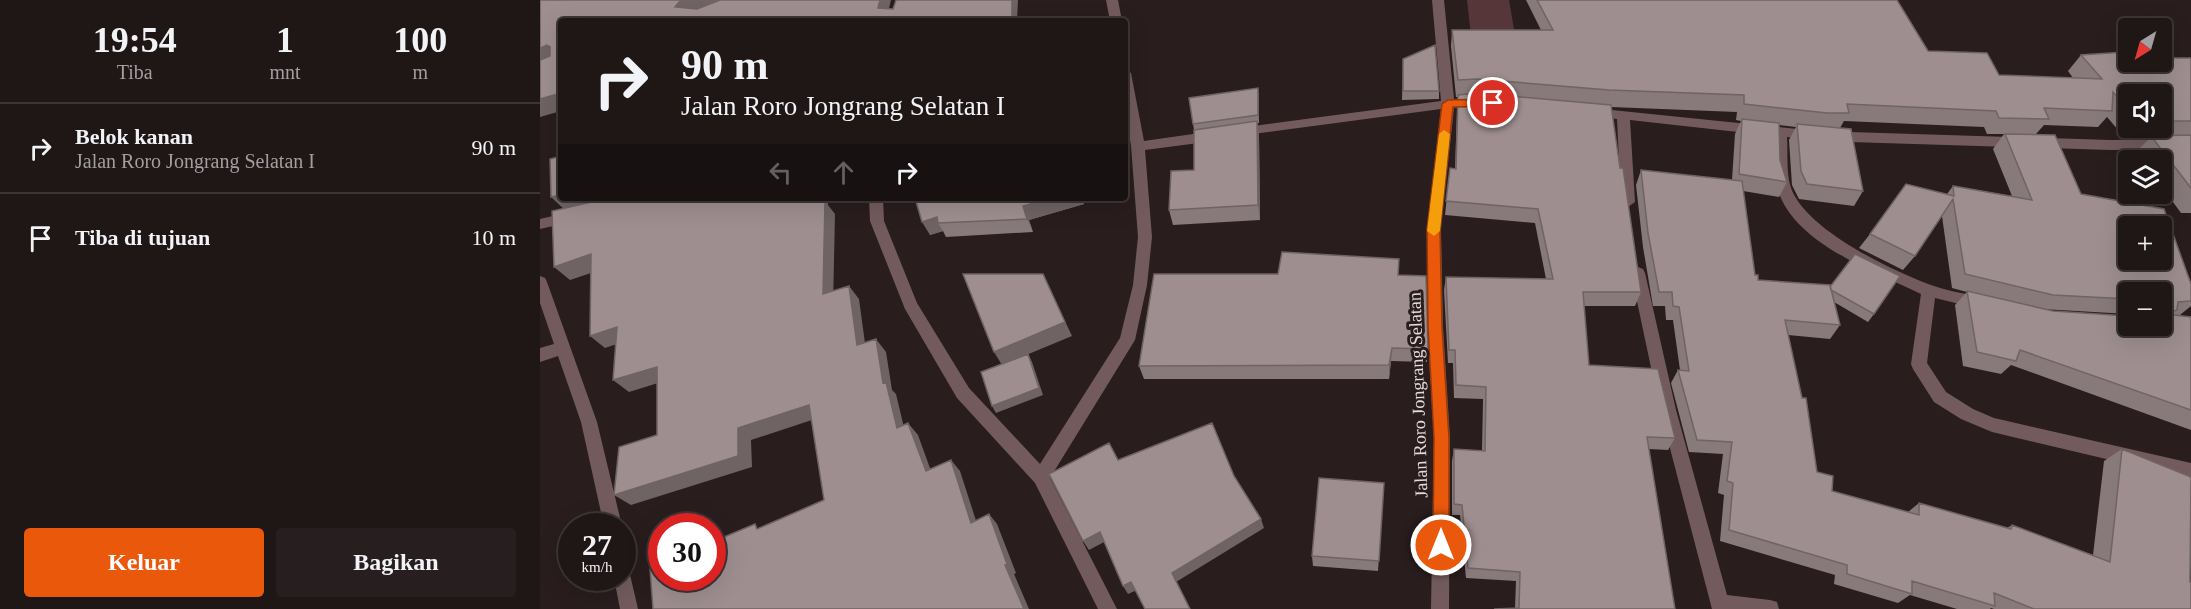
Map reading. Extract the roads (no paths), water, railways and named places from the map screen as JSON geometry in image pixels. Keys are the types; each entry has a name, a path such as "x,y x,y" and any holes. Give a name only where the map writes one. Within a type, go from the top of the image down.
{"street":[{"path":"1112,0 1115,18"},
{"name":"Jalan Roro Jongrang Selatan","path":"1438,0 1448,104 1434,229 1435,327 1442,438 1440,609"},
{"path":"1041,477 1127,340 1140,285 1145,237 1138,146 1128,90"},
{"path":"1138,146 1448,104 1486,103"},
{"path":"1577,110 1818,136 2077,144 2191,144"},
{"path":"1623,115 1625,179 1631,223"},
{"path":"1780,132 1783,186 1796,211 1818,233 1860,258 1929,291 1995,307"},
{"path":"876,201 877,221 910,305 963,393 1041,477 1108,609"},
{"path":"540,224 584,214"},
{"path":"1636,256 1640,289 1668,410 1721,607 1770,609"},
{"path":"540,282 589,423 610,513"},
{"path":"1929,291 1919,364 1940,397 1967,414 1992,425 2191,471"},
{"path":"540,355 564,347"},
{"path":"626,591 629,609"}]}
